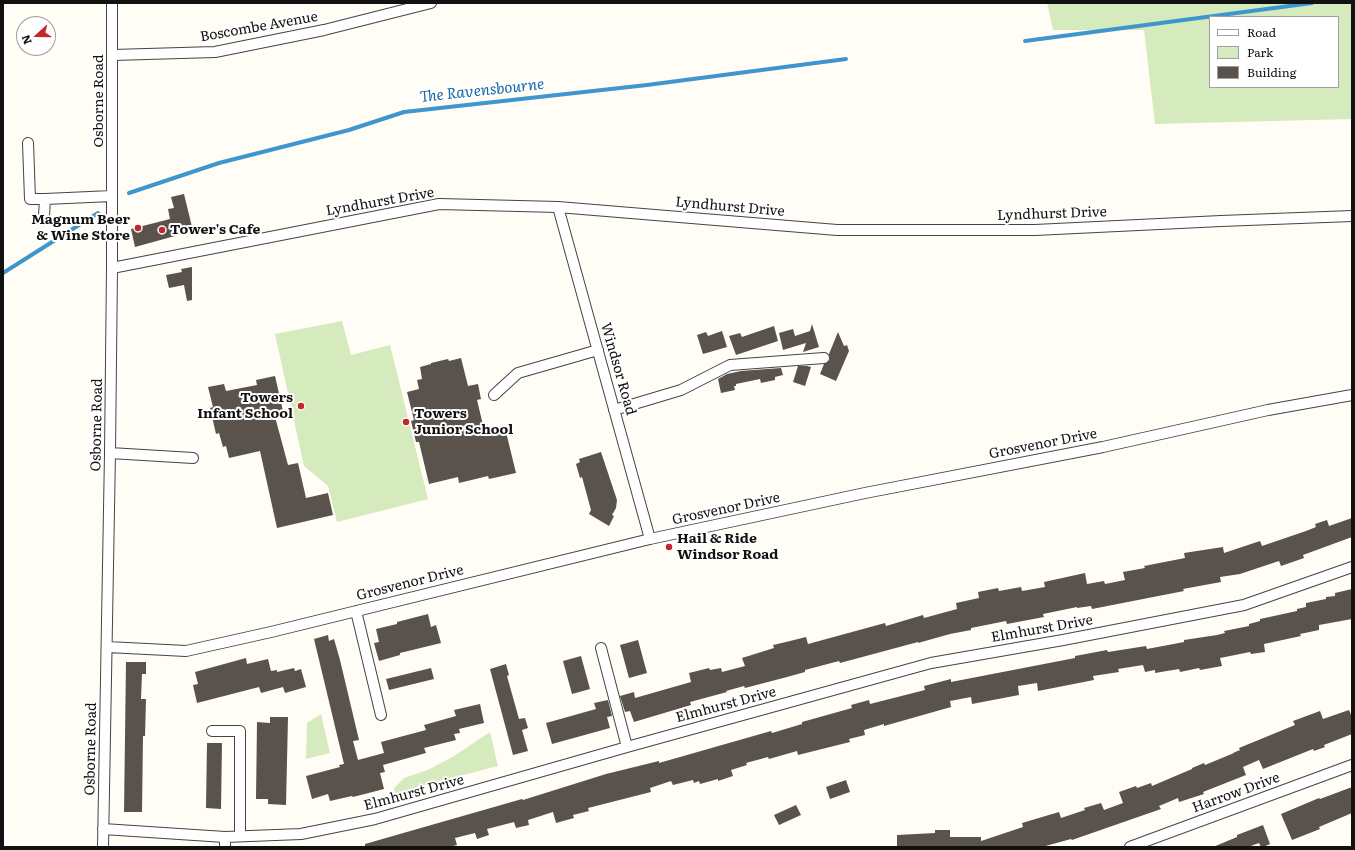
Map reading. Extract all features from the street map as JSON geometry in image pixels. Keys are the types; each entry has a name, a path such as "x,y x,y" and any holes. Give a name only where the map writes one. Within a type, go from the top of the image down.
{"street":[{"name":"Osborne Road","path":"102,847 110,453 113,55 112,3"},
{"name":"Boscombe Avenue","path":"113,55 215,52 324,30 425,4"},
{"path":"28,143 30,199 112,196"},
{"path":"44,216 45,199"},
{"name":"Lyndhurst Drive","path":"112,268 439,204 558,207 837,230 1035,230 1352,216"},
{"name":"Windsor Road","path":"558,207 650,539"},
{"path":"494,395 518,373 598,350"},
{"path":"614,410 681,390 730,365 824,358"},
{"name":"Grosvenor Drive","path":"107,647 186,651 650,539 865,493 1103,447 1268,410 1352,395"},
{"path":"110,453 193,458"},
{"name":"Elmhurst Drive","path":"103,829 225,842 240,836 297,835 375,819 626,747 931,663 1063,640 1244,605 1352,567"},
{"path":"356,611 381,714"},
{"path":"601,648 626,747"},
{"path":"212,731 240,731 240,836"},
{"name":"Harrow Drive","path":"1130,847 1352,765"}],"green space":[{"path":"1047,3 1352,3 1352,119 1155,124 1144,30 1053,30"},
{"path":"342,321 351,355 390,345 428,499 337,522 328,486 304,466 275,334"},
{"path":"321,714 330,753 306,759 307,723"},
{"path":"490,732 498,766 417,787 414,792 396,797 394,788 404,778 430,769 454,756"}],"building":[{"path":"184,194 193,231 135,247 131,229 170,219 168,209 174,208 171,197"},
{"path":"192,267 192,300 187,301 184,285 169,288 166,275 182,272 181,269"},
{"path":"812,324 819,347 803,352 806,343 783,350 779,333 793,329 795,336 810,331"},
{"path":"774,326 778,341 736,355 729,336 740,333 742,337"},
{"path":"722,331 727,347 703,354 697,335 706,332 708,336"},
{"path":"838,332 844,346 847,345 849,351 836,381 820,374 824,364 830,360 829,354"},
{"path":"461,358 468,386 478,384 481,399 477,400 483,425 487,424 490,435 506,432 516,473 489,479 488,476 459,483 458,477 429,484 419,442 416,442 411,421 414,420 407,392 419,389 417,380 422,379 420,367 448,359 449,361"},
{"path":"798,366 811,367 805,386 793,382"},
{"path":"781,368 783,375 775,377 775,380 761,383 760,379 736,384 736,386 734,386 735,390 721,393 718,379 727,374 741,371"},
{"path":"275,376 283,411 274,413 288,465 298,463 306,498 328,493 333,515 277,528 260,451 229,458 226,446 223,447 219,433 216,434 210,408 213,407 208,387 224,384 226,391 257,385 256,380"},
{"path":"601,452 617,500 616,508 612,515 614,516 609,526 589,514 591,510 582,477 580,478 576,464 580,462 579,459"},
{"path":"1352,518 1352,537 1303,555 1304,558 1281,566 1279,561 1240,574 1220,577 1221,582 1183,589 1184,591 1092,609 1091,606 1077,607 1043,614 1044,617 1007,624 1006,621 971,628 971,630 918,642 840,663 839,661 805,670 805,672 787,677 745,688 744,686 726,691 727,692 690,702 691,705 634,722 630,711 625,712 620,696 634,692 635,698 691,682 689,673 709,668 710,670 721,668 722,672 745,666 742,658 774,648 773,645 806,637 808,644 885,623 886,626 923,615 924,618 957,609 956,603 979,598 978,592 998,588 999,591 1021,587 1022,591 1045,587 1044,582 1085,573 1087,584 1104,581 1105,584 1125,580 1123,572 1145,568 1144,566 1185,558 1184,553 1223,547 1224,553 1260,541 1262,546 1316,527 1315,524 1327,520 1329,526"},
{"path":"1352,589 1352,619 1319,625 1319,630 1300,634 1301,636 1264,644 1265,652 1251,654 1250,652 1220,658 1222,666 1200,670 1199,668 1180,672 1179,669 1155,673 1155,670 1145,672 1143,665 1118,669 1119,672 1093,676 1094,680 1038,691 1037,683 1018,686 1019,695 972,704 971,697 950,701 951,707 884,726 884,724 864,730 865,735 849,739 850,742 798,755 797,751 769,759 768,757 746,763 747,765 731,770 733,776 718,781 718,779 700,784 699,781 694,783 693,780 673,785 671,781 650,788 651,792 588,808 589,811 573,815 574,818 556,823 553,812 528,820 529,825 516,828 514,822 487,829 489,835 477,839 475,833 455,838 457,845 449,847 365,847 365,844 522,799 523,800 606,774 659,761 659,763 771,731 772,733 802,724 802,722 852,708 851,705 869,700 870,704 925,690 924,686 951,679 951,682 1075,658 1075,656 1107,650 1108,652 1146,646 1147,649 1184,642 1184,640 1217,635 1225,633 1224,631 1249,626 1249,624 1260,621 1260,619 1297,611 1297,609 1306,607 1306,603 1326,599 1326,597 1335,596 1335,593"},
{"path":"428,614 431,627 436,625 441,643 400,653 400,655 379,661 374,643 379,642 376,629"},
{"path":"328,635 329,641 334,639 340,660 359,740 353,741 358,760 384,753 381,742 426,730 424,725 456,716 454,710 480,704 484,723 459,729 460,733 454,734 456,740 424,748 426,753 383,765 385,772 380,773 384,789 330,801 328,794 312,799 306,776 340,767 339,765 344,764 314,639"},
{"path":"638,640 647,673 629,678 620,645"},
{"path":"581,656 590,689 572,694 563,661"},
{"path":"246,658 247,664 268,659 271,671 277,670 277,672 294,668 295,671 301,669 306,687 285,693 283,687 261,693 259,687 197,703 193,685 198,684 195,672"},
{"path":"126,662 146,662 146,674 142,674 141,699 146,699 145,736 143,736 142,812 124,812"},
{"path":"506,664 509,675 507,676 519,719 525,718 528,728 522,730 528,751 513,755 490,669"},
{"path":"431,668 434,679 389,690 386,679"},
{"path":"608,700 612,716 607,717 610,728 552,744 546,723 596,709 594,703"},
{"path":"1349,710 1352,717 1352,734 1324,745 1325,747 1314,751 1313,749 1263,769 1259,760 1243,767 1246,775 1203,792 1204,794 1179,802 1178,798 1159,806 1161,809 1072,840 1071,839 1042,847 897,847 897,835 935,833 935,830 950,830 950,837 981,837 981,841 1023,827 1022,823 1059,812 1061,818 1085,810 1084,808 1101,803 1104,810 1123,803 1119,792 1151,783 1152,786 1204,763 1205,765 1240,750 1239,748 1295,725 1293,721 1320,711 1323,719"},
{"path":"270,717 288,717 286,805 268,804 268,799 256,799 257,722 270,723"},
{"path":"207,743 222,743 221,809 206,808"},
{"path":"846,780 850,792 830,799 826,787"},
{"path":"1352,787 1352,813 1319,827 1320,829 1292,840 1281,814 1319,798 1320,799"},
{"path":"796,805 801,815 779,825 774,815"},
{"path":"1263,825 1270,844 1263,847 1261,847 1259,843 1248,847 1213,847 1237,837 1237,835"}],"waterway":[{"name":"The Ravensbourne","path":"1214,16 1312,3"},
{"name":"The Ravensbourne","path":"1025,41 1209,17"},
{"name":"The Ravensbourne","path":"129,193 219,163 349,130 404,112 647,85 846,59"},
{"name":"The Ravensbourne","path":"3,273 98,213"}],"place":[{"name":"Magnum Beer & Wine Store","path":"138,228"},
{"name":"Tower's Cafe","path":"162,230"},
{"name":"Towers Infant School","path":"301,406"},
{"name":"Towers Junior School","path":"406,422"},
{"name":"Hail & Ride Windsor Road","path":"669,547"}]}
